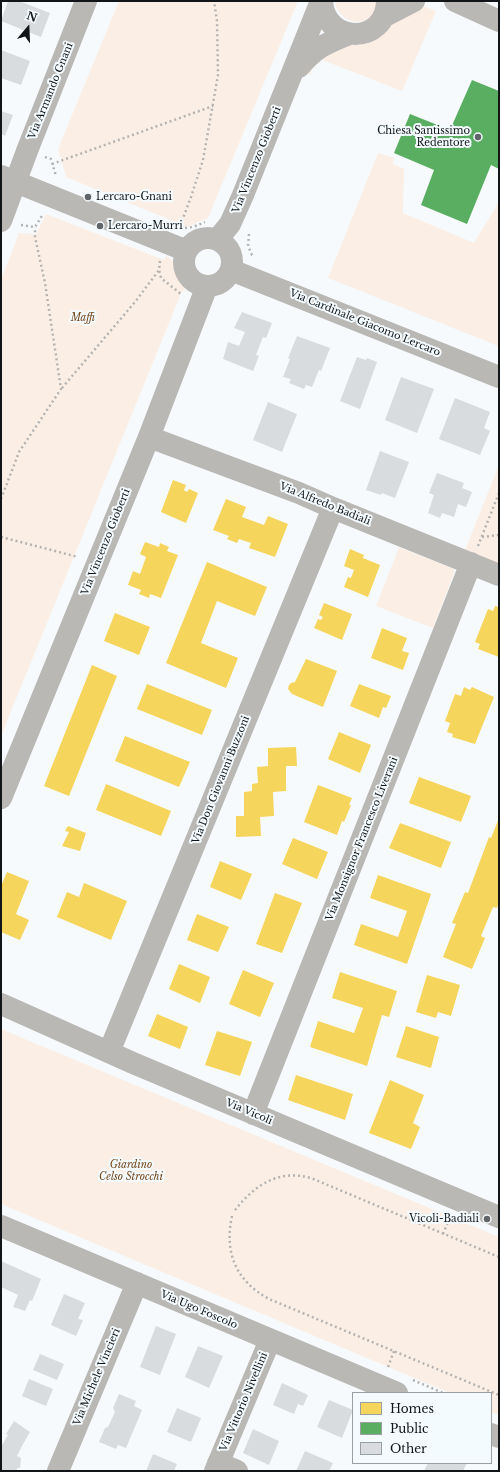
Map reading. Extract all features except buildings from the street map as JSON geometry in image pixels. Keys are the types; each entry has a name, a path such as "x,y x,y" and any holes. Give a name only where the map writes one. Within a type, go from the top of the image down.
{"street":[{"name":"Via Armando Gnani","path":"11,223 8,179 27,150 86,1"},
{"name":"Via Vincenzo Gioberti","path":"322,1 326,18 332,26 349,34 360,34 370,31 379,24 386,8 414,1"},
{"name":"Via Vincenzo Gioberti","path":"217,240 230,224 322,1"},
{"path":"455,1 499,21"},
{"name":"Via Vincenzo Gioberti","path":"292,76 310,54 322,46 349,34"},
{"path":"8,179 173,236 187,251"},
{"path":"210,238 217,240 228,249 232,263 231,270 222,282 207,286 199,284 188,274 185,267 187,251 197,241 210,238"},
{"name":"Via Cardinale Giacomo Lercaro","path":"231,270 499,377"},
{"name":"Via Vincenzo Gioberti","path":"1,798 149,437 207,286"},
{"name":"Via Alfredo Badiali","path":"149,437 299,493 333,508 473,557 499,575"},
{"name":"Via Don Giovanni Buzzoni","path":"109,1052 333,508"},
{"name":"Via Monsignor Francesco Liverani","path":"253,1114 473,557"},
{"name":"Via Vicoli","path":"1,1004 253,1114 499,1217"},
{"name":"Via Ugo Foscolo","path":"1,1226 395,1392"},
{"name":"Via Michele Vincieri","path":"58,1471 137,1283"},
{"name":"Via Vittorio Nivellini","path":"223,1468 270,1340"}],"path":[{"path":"181,300 181,294 161,278 159,270 160,259 173,236 191,197 203,160 218,75 217,21 214,1"},
{"path":"52,164 213,106"},
{"path":"45,209 35,227 35,237 45,283 61,389"},
{"path":"11,223 35,227"},
{"path":"251,228 248,246 252,255 257,257"},
{"path":"1,499 19,452 61,389 135,302 159,270"},
{"path":"473,557 499,493"},
{"path":"481,537 499,535"},
{"path":"1,537 81,558"},
{"path":"235,1210 249,1194 264,1182 272,1178 301,1175 499,1257"},
{"path":"443,1234 452,1213"},
{"path":"232,1216 229,1239 231,1253 240,1275 258,1292 269,1299 492,1392"},
{"path":"388,1367 394,1351"}],"green space":[{"path":"119,1 298,1 208,218 187,227 66,177 58,149"},
{"path":"335,1 377,1 375,11 370,17 365,21 358,22 352,21 341,14"},
{"path":"423,6 436,11 402,91 317,58 310,75 307,73 315,58 328,48 340,45 363,44 374,41 401,16 409,11"},
{"path":"378,153 394,158 393,164 404,169 403,213 474,243 499,202 498,346 328,278"},
{"name":"Maffi","path":"46,214 164,260 166,256 174,262 180,271 185,292 182,291 1,736 1,280 19,233 36,234"},
{"path":"499,465 499,564 465,550"},
{"path":"399,547 454,569 454,573 433,628 376,606"},
{"name":"Giardino Celso Strocchi","path":"1,1029 499,1237 499,1415 492,1412 492,1392 448,1392 1,1204"}],"place":[{"name":"Chiesa Santissimo Redentore","path":"478,137"},
{"name":"Lercaro-Gnani","path":"88,197"},
{"name":"Lercaro-Murri","path":"100,226"},
{"name":"Vicoli-Badiali","path":"487,1219"}]}
